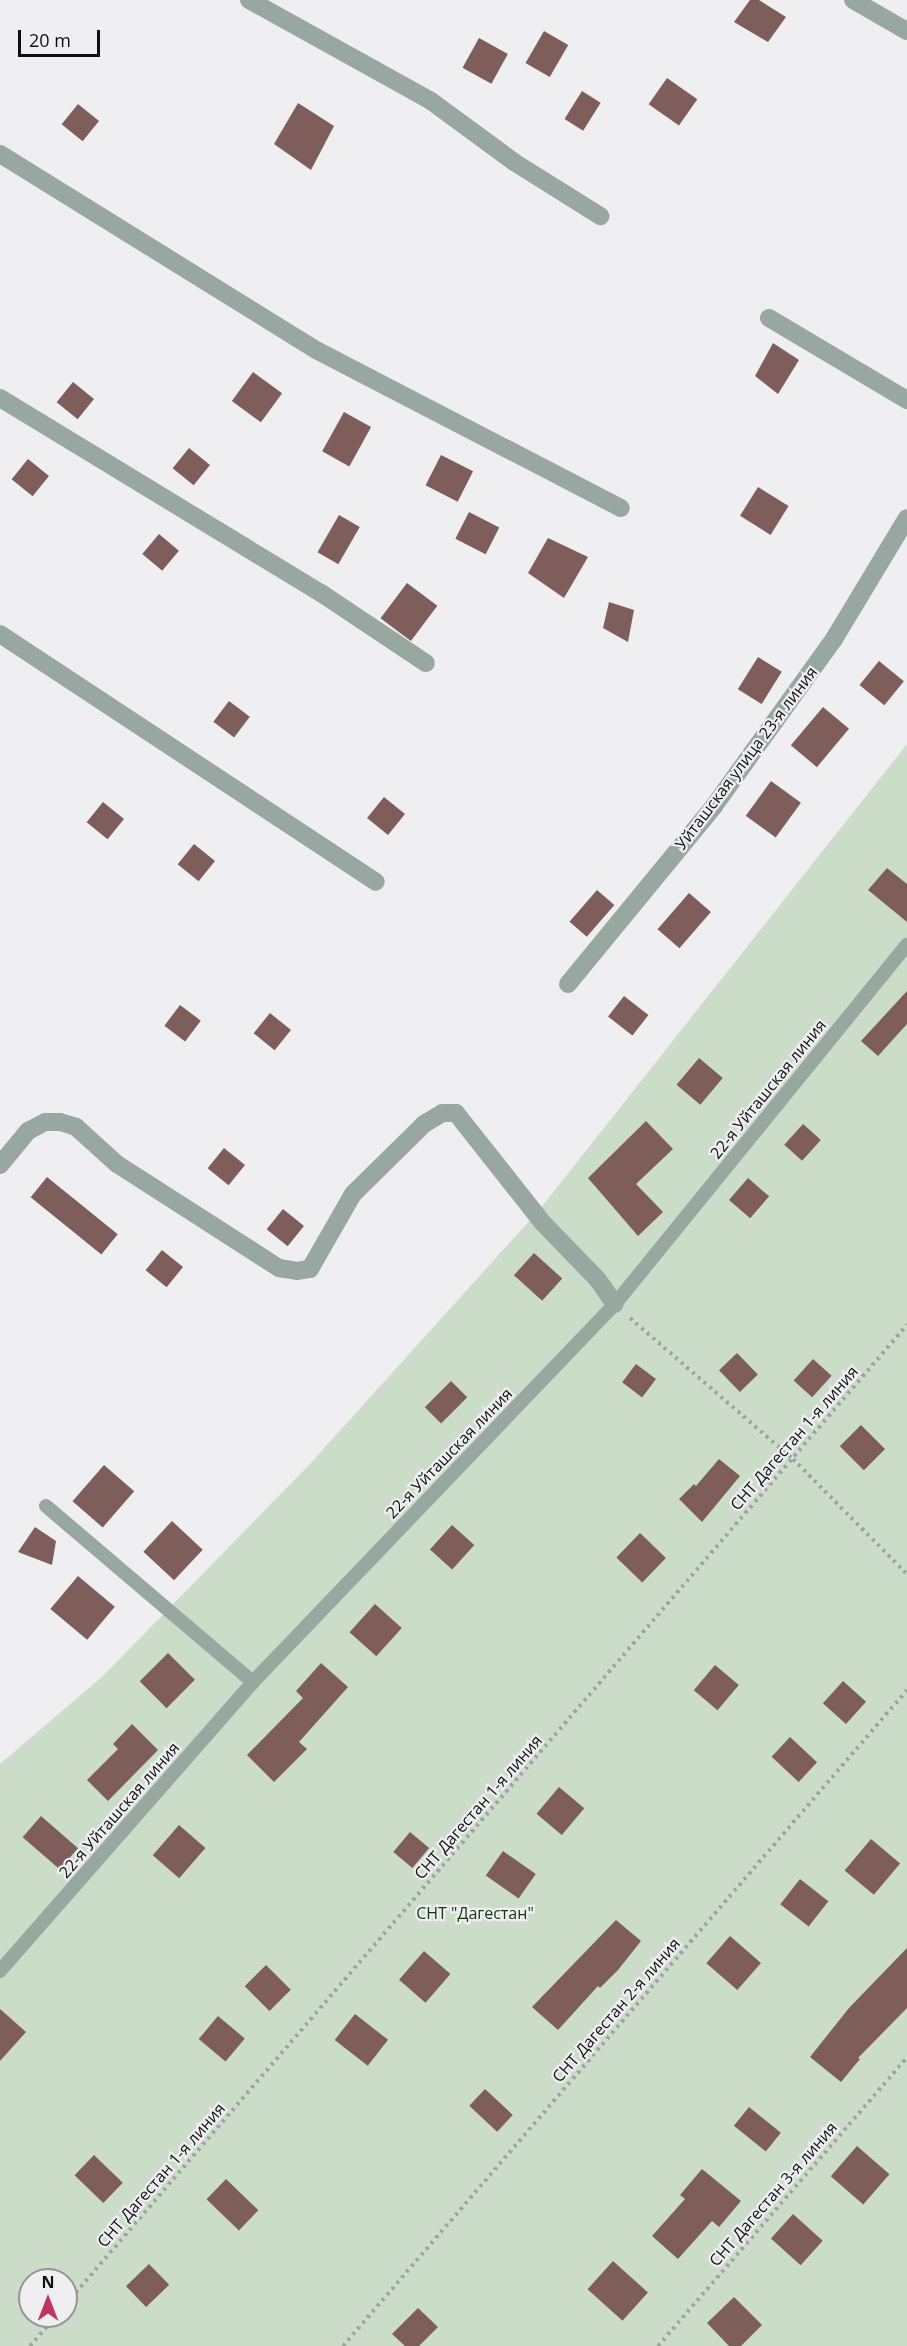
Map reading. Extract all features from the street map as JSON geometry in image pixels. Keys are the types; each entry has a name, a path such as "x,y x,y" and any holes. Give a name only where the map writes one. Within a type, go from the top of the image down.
{"street":[{"path":"249,0 431,101 514,162 600,216"},
{"path":"853,0 907,31"},
{"path":"0,154 318,351 621,508"},
{"path":"769,318 907,400"},
{"path":"0,398 305,583 426,663"},
{"name":"Уйташская улица 23-я линия","path":"568,984 714,806 834,639 907,518"},
{"path":"0,634 376,882"},
{"path":"0,1165 28,1131 45,1122 60,1122 76,1127 117,1164 279,1268 297,1271 310,1269 352,1194 424,1125 442,1113 456,1113 536,1214 598,1280 615,1304"}],"lane":[{"name":"22-я Уйташская линия","path":"0,1971 253,1682 615,1304 907,945"},
{"path":"46,1506 253,1682"}],"path":[{"path":"615,1304 793,1459 907,1574"},
{"name":"СНТ Дагестан 1-я линия","path":"78,2290 907,1325"},
{"name":"СНТ Дагестан 2-я линия","path":"343,2346 907,1690"},
{"name":"СНТ Дагестан 3-я линия","path":"658,2346 907,2058"},
{"path":"30,2346 46,2328"}],"green space":[{"name":"СНТ \"Дагестан\"","path":"907,744 907,2346 0,2346 0,1764 103,1676 308,1466 540,1209"}],"building":[{"path":"750,0 759,0 786,17 768,42 734,22"},
{"path":"544,31 568,45 550,77 526,63"},
{"path":"479,38 508,54 491,84 463,68"},
{"path":"667,78 697,99 679,125 649,104"},
{"path":"582,91 601,103 583,131 565,119"},
{"path":"298,103 334,126 311,170 274,144"},
{"path":"78,104 99,121 83,141 62,124"},
{"path":"773,343 799,360 778,394 755,376"},
{"path":"253,372 282,393 261,422 232,401"},
{"path":"73,382 94,399 78,419 57,402"},
{"path":"344,412 371,427 349,466 322,451"},
{"path":"189,448 210,465 194,485 173,468"},
{"path":"441,455 473,471 458,502 426,485"},
{"path":"28,459 49,476 33,496 12,479"},
{"path":"758,487 789,506 771,535 740,516"},
{"path":"469,512 499,527 486,554 455,539"},
{"path":"339,515 360,527 338,564 318,552"},
{"path":"159,534 179,551 162,571 142,554"},
{"path":"548,538 588,557 564,598 528,573"},
{"path":"407,583 437,606 411,641 381,618"},
{"path":"609,602 634,610 628,642 603,628"},
{"path":"758,657 782,672 762,704 738,689"},
{"path":"879,661 904,681 884,705 859,685"},
{"path":"229,701 250,717 234,737 213,722"},
{"path":"823,707 849,729 817,767 791,745"},
{"path":"771,781 801,803 776,838 746,816"},
{"path":"384,797 405,814 388,835 367,818"},
{"path":"103,802 124,819 108,839 87,822"},
{"path":"194,844 215,861 199,881 178,864"},
{"path":"887,868 907,884 907,922 868,890"},
{"path":"597,890 614,905 587,937 569,922"},
{"path":"689,893 711,912 679,948 658,929"},
{"path":"907,991 907,1024 878,1056 861,1041"},
{"path":"624,996 648,1015 632,1036 608,1016"},
{"path":"180,1005 201,1021 185,1041 164,1026"},
{"path":"270,1013 291,1030 275,1050 254,1033"},
{"path":"699,1058 723,1078 700,1105 677,1085"},
{"path":"646,1121 673,1149 636,1184 663,1212 638,1236 588,1178"},
{"path":"803,1124 821,1140 802,1161 784,1145"},
{"path":"224,1148 245,1165 229,1185 208,1168"},
{"path":"47,1177 118,1234 101,1254 31,1197"},
{"path":"748,1178 769,1196 750,1218 729,1200"},
{"path":"283,1209 304,1226 288,1246 267,1229"},
{"path":"162,1250 183,1267 167,1287 146,1270"},
{"path":"534,1253 562,1278 542,1301 514,1275"},
{"path":"737,1353 758,1375 740,1392 719,1370"},
{"path":"813,1359 832,1376 812,1397 794,1381"},
{"path":"636,1364 656,1379 642,1397 622,1382"},
{"path":"451,1381 467,1397 441,1423 425,1407"},
{"path":"861,1425 885,1449 864,1470 840,1446"},
{"path":"719,1459 740,1476 702,1522 679,1499 694,1484 696,1486"},
{"path":"104,1465 134,1491 103,1527 73,1501"},
{"path":"172,1521 203,1550 174,1580 143,1552"},
{"path":"452,1525 474,1545 452,1570 430,1550"},
{"path":"35,1527 56,1541 52,1565 18,1552"},
{"path":"640,1533 666,1558 642,1582 616,1557"},
{"path":"78,1576 115,1607 87,1640 50,1609"},
{"path":"375,1604 402,1628 376,1656 350,1632"},
{"path":"168,1653 195,1680 167,1708 140,1681"},
{"path":"321,1663 348,1687 299,1742 307,1749 274,1782 247,1755 303,1698 296,1691"},
{"path":"715,1665 739,1685 718,1710 694,1690"},
{"path":"843,1681 866,1702 846,1724 823,1703"},
{"path":"132,1724 158,1750 108,1801 87,1780 118,1749 113,1744"},
{"path":"790,1737 817,1762 799,1782 772,1757"},
{"path":"559,1787 584,1808 562,1835 537,1814"},
{"path":"41,1816 78,1848 60,1869 23,1837"},
{"path":"179,1825 205,1848 179,1878 153,1855"},
{"path":"410,1832 429,1848 412,1868 393,1852"},
{"path":"871,1839 900,1863 874,1895 845,1870"},
{"path":"503,1851 536,1874 519,1899 486,1876"},
{"path":"800,1879 828,1901 809,1926 780,1904"},
{"path":"616,1920 641,1941 618,1970 600,1988 598,1986 558,2030 532,2007"},
{"path":"730,1936 761,1963 737,1990 706,1963"},
{"path":"907,1948 907,2008 858,2058 860,2059 841,2082 810,2057 849,2008"},
{"path":"424,1951 450,1974 425,2003 399,1980"},
{"path":"266,1965 291,1990 270,2011 245,1986"},
{"path":"0,2009 26,2032 0,2061"},
{"path":"355,2014 388,2040 368,2066 335,2040"},
{"path":"218,2016 245,2038 226,2061 199,2039"},
{"path":"485,2089 513,2115 497,2132 469,2106"},
{"path":"749,2107 781,2133 766,2151 734,2126"},
{"path":"857,2146 889,2174 863,2204 831,2176"},
{"path":"94,2155 123,2183 103,2203 75,2175"},
{"path":"702,2169 741,2201 719,2227 712,2221 678,2259 652,2236 685,2199 680,2195"},
{"path":"226,2179 258,2210 239,2230 207,2199"},
{"path":"793,2214 823,2241 801,2265 771,2239"},
{"path":"613,2261 648,2292 623,2321 588,2289"},
{"path":"149,2264 169,2285 146,2307 126,2286"},
{"path":"734,2297 762,2325 741,2346 729,2346 707,2323"},
{"path":"418,2308 438,2327 419,2346 405,2346 392,2334"}]}
